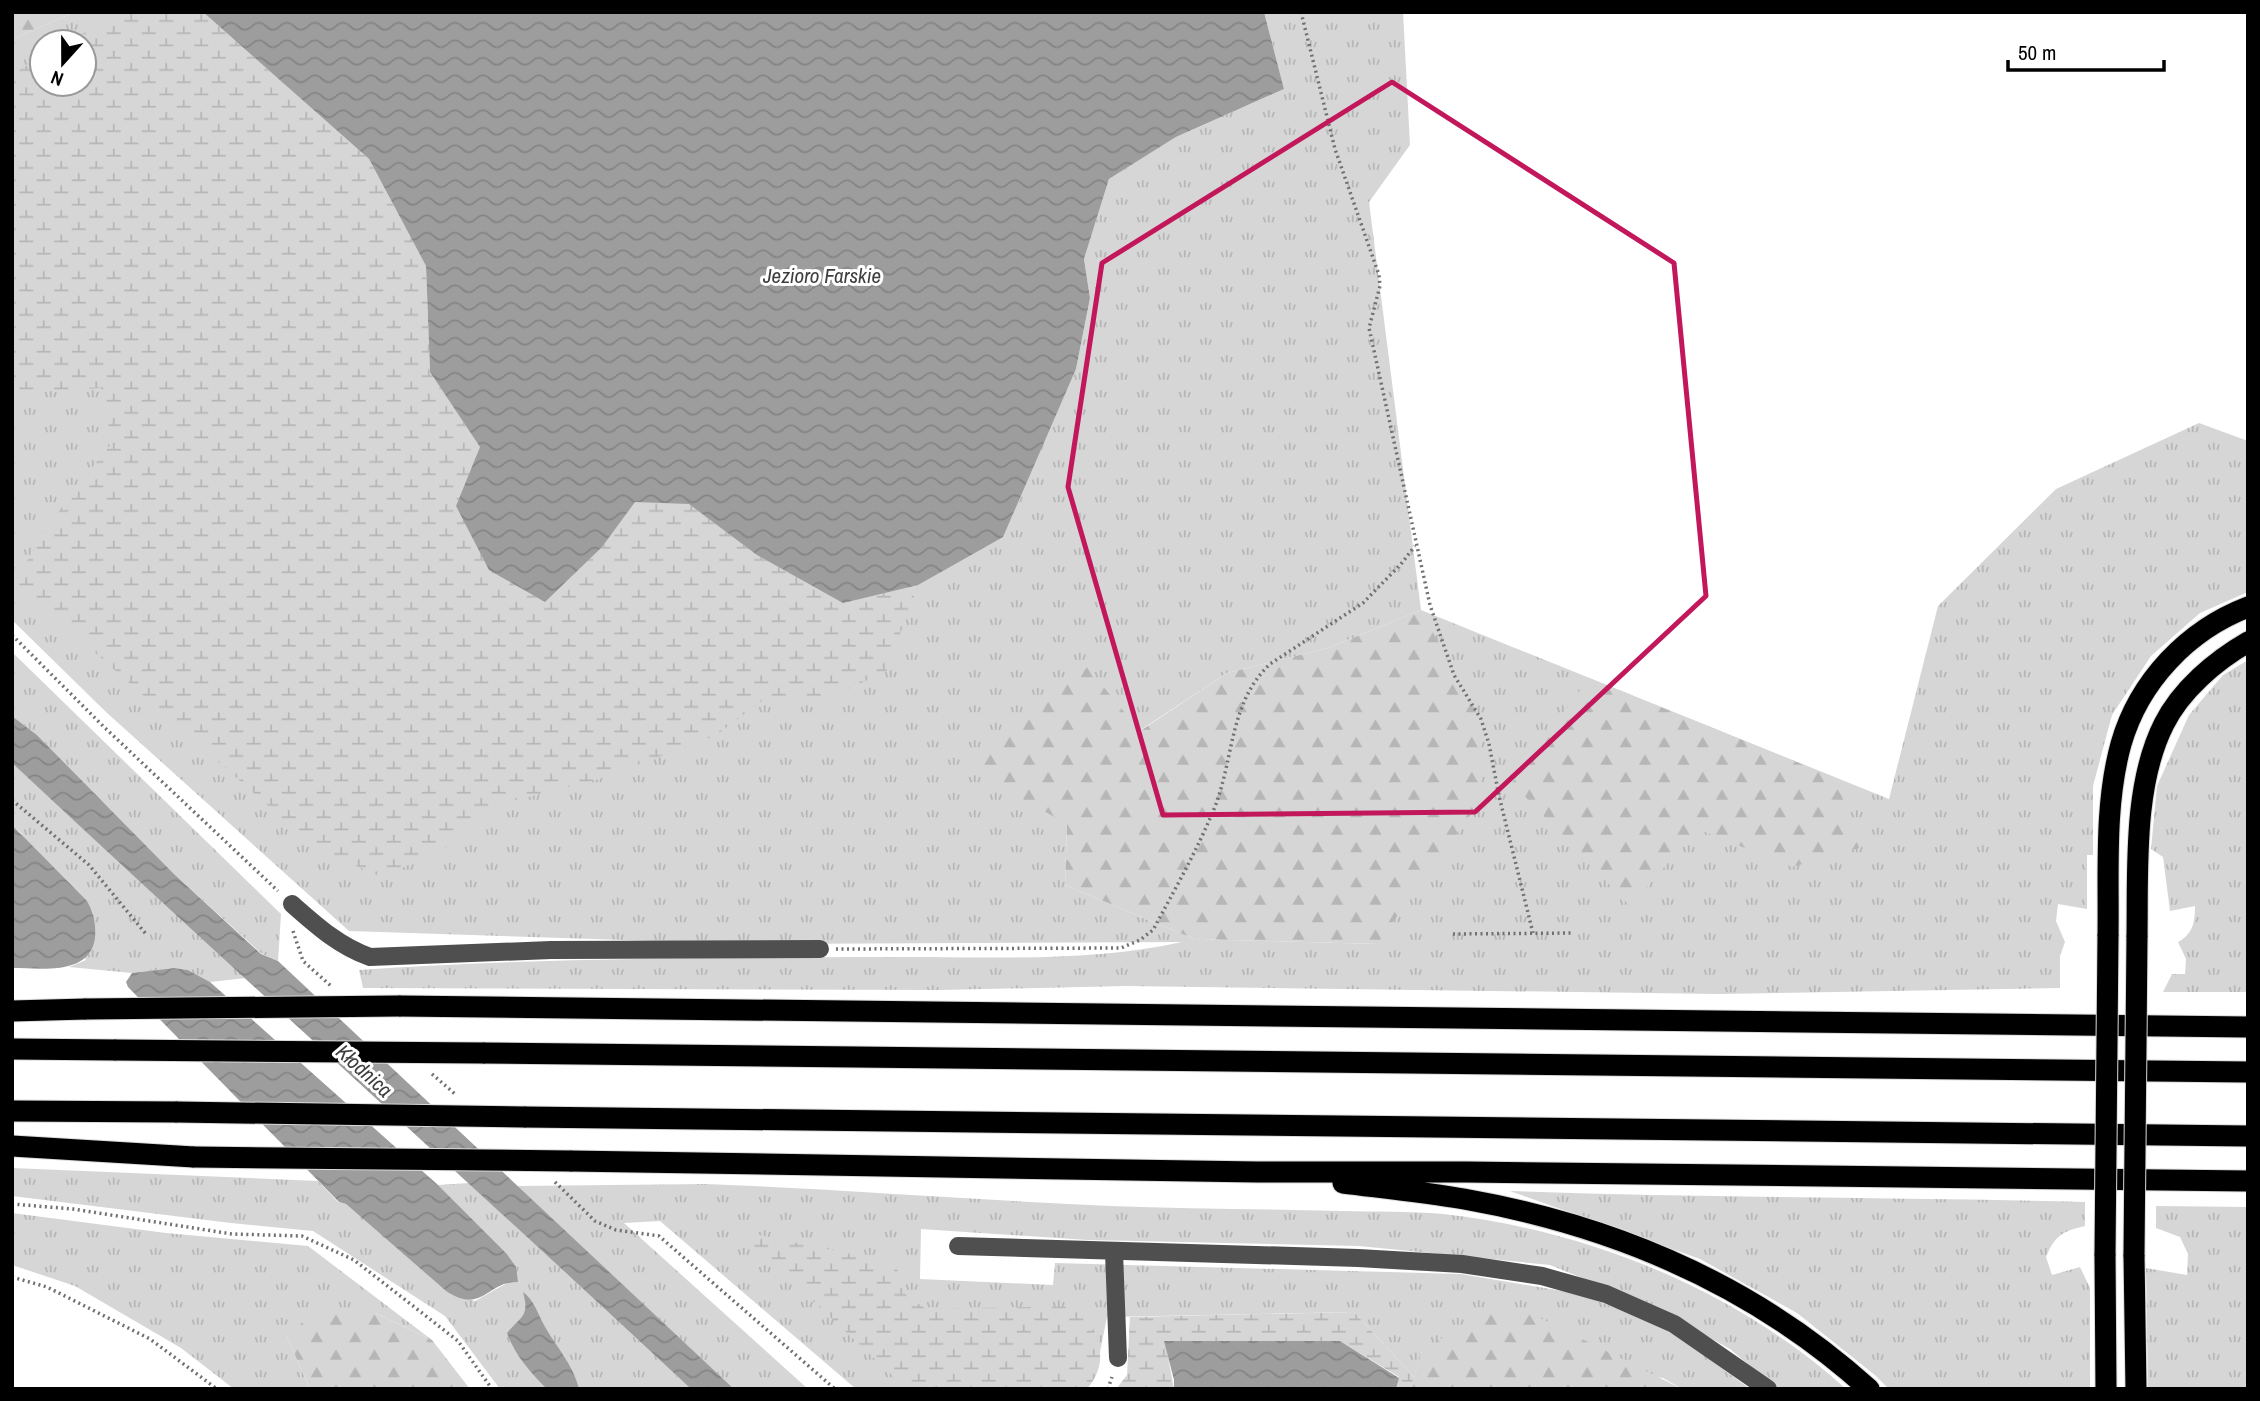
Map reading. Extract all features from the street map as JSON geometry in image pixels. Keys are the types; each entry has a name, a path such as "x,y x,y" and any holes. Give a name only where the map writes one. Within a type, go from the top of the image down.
{"highway":[{"path":"2106,1389 2108,936 2114,781 2122,743 2152,680 2174,654 2201,631 2248,607"},
{"path":"2136,1389 2134,1255 2137,937 2138,861 2143,801 2150,763 2164,724 2181,698 2202,676 2248,642"},
{"path":"12,1011 399,1006 2248,1027"},
{"path":"2162,1026 2248,1015"},
{"path":"12,1049 2248,1072"},
{"path":"12,1111 2248,1136"},
{"path":"12,1146 194,1157 1257,1172 2248,1181"},
{"path":"1257,1172 1463,1199 1527,1212 1624,1241 1692,1270 1790,1325 1836,1360 1868,1389"}],"lane":[{"path":"292,904 329,936 351,950 370,957 551,950 820,949"},
{"path":"958,1246 1371,1258 1462,1264 1542,1276 1606,1294 1674,1324 1768,1389"},
{"path":"1114,1252 1118,1358"}],"path":[{"path":"1301,12 1335,149 1380,275 1380,286 1369,328 1430,606 1445,649 1464,693 1481,719 1489,744 1533,933"},
{"path":"820,949 1121,948 1140,940 1153,930 1216,803 1244,697 1257,677 1270,664 1363,603 1401,564 1415,545"},
{"path":"12,635 112,736 292,904 293,936 303,961 334,988"},
{"path":"12,800 89,865 146,934"},
{"path":"1453,934 1574,933"},
{"path":"427,1070 458,1097"},
{"path":"551,1178 595,1220 616,1230 659,1236 835,1389"},
{"path":"12,1204 73,1209 232,1234 302,1236 354,1260 457,1341 492,1389"},
{"path":"12,1277 47,1287 150,1339 217,1389"}],"highlighted area":[{"path":"1392,82 1674,263 1706,596 1475,812 1163,815 1068,487 1102,263"}],"green space":[{"path":"12,12 75,12 38,28 28,28 28,32 12,39"},
{"path":"75,12 203,12 480,447 602,547 634,502 1046,436 1076,369 1090,298 1084,259 1109,179 1176,137 1284,89 1264,12 1403,12 1410,145 1369,202 1421,610 1889,799 1938,606 2056,489 2199,423 2248,441 2248,592 2200,613 2151,656 2112,715 2093,786 2093,855 2087,855 2087,909 2058,904 2056,921 2065,942 2060,956 2060,988 1718,994 1127,986 941,990 363,988 359,970 423,966 680,958 1068,956 1145,949 1182,942 748,944 349,931 106,712 12,620 12,39 28,32 28,98 98,98 98,28 38,28","holes":["1421,610 1376,944 1194,939 1065,885 1067,824 1139,731 1227,673 1328,648"]},
{"path":"121,12 203,12 369,159 426,266 430,372 480,447 456,506 602,547 634,502 689,504 757,555 843,603 918,585 886,672 824,699 763,700 715,736 599,779 500,804 444,849 382,877 317,849 14,581 71,493 112,443 101,388 36,392 12,398 12,74 28,65 28,98 98,98 98,28 93,28"},
{"path":"1421,610 1481,722 1482,799 1377,944 1194,939 1065,885 1067,824 970,770 1087,667 1140,731 1227,673 1328,648"},
{"path":"12,652 281,914 278,961 262,954 174,874 37,735 12,716"},
{"path":"2248,660 2248,992 2163,992 2172,974 2185,974 2186,959 2178,942 2192,927 2195,906 2170,911 2163,857 2151,849 2157,786 2189,715 2223,675"},
{"path":"1589,678 1836,778 1859,848 1792,867 1698,829 1630,906 1512,783"},
{"path":"12,763 246,978 210,982 188,970 174,968 132,973 69,967 86,960 21,833 12,825"},
{"path":"12,1168 318,1181 338,1202 346,1204 446,1291 475,1301 509,1282 506,1253 438,1185 469,1183 691,1389 500,1389 445,1316 313,1231 12,1196"},
{"path":"706,1184 1110,1206 1418,1212 1497,1222 1552,1234 1605,1250 1658,1270 1709,1294 1757,1322 1803,1354 1846,1389 1777,1389 1730,1349 1654,1307 1550,1265 1359,1246 1088,1240 921,1229 920,1279 1053,1285 1055,1263 1461,1274 1580,1294 1669,1329 1750,1389 1682,1389 1663,1378 1422,1351 1414,1377 1354,1312 1107,1317 1095,1377 1086,1389 856,1389 660,1221 624,1223 808,1389 734,1389 517,1186"},
{"path":"1510,1191 2085,1202 2085,1226 2060,1236 2046,1257 2052,1275 2080,1267 2090,1288 2090,1389 1889,1389 1797,1313 1700,1259"},
{"path":"2156,1206 2248,1207 2248,1389 2148,1389 2146,1268 2187,1275 2188,1254 2180,1237 2156,1228"},
{"path":"12,1213 166,1233 308,1246 432,1340 375,1313 287,1337 310,1389 234,1389 181,1348 75,1286 12,1265"},
{"path":"759,1235 896,1266 906,1295 926,1309 1084,1306 1099,1348 1099,1368 1095,1378 1087,1389 907,1389 753,1245"},
{"path":"1486,1309 1530,1313 1682,1389 1410,1389 1422,1351"},
{"path":"1354,1312 1414,1377 1410,1389 1396,1389 1399,1377 1340,1341 1165,1341 1174,1389 1116,1389 1127,1375 1130,1317"},
{"path":"375,1313 432,1340 470,1389 310,1389 287,1337 310,1315"}],"water":[{"name":"Jezioro Farskie","path":"203,12 1264,12 1284,89 1176,137 1109,179 1084,259 1090,298 1076,369 1003,537 918,585 843,603 757,555 689,504 635,502 602,547 545,602 489,570 456,506 480,447 430,372 426,266 369,159"},
{"name":"Kłodnica","path":"12,716 37,735 174,874 261,954 278,961 734,1389 691,1389 12,763"},
{"path":"12,825 87,901 94,919 95,938 84,959 74,964 50,969 12,968"},
{"path":"174,968 188,970 210,982 438,1185 506,1253 516,1267 518,1282 499,1286 477,1298 468,1300 458,1297 446,1291 346,1204 339,1202 126,982 132,973"},
{"path":"523,1292 533,1303 579,1389 547,1389 514,1349 507,1333 525,1311"},
{"path":"1164,1341 1340,1341 1399,1378 1396,1389 1174,1389"}]}
